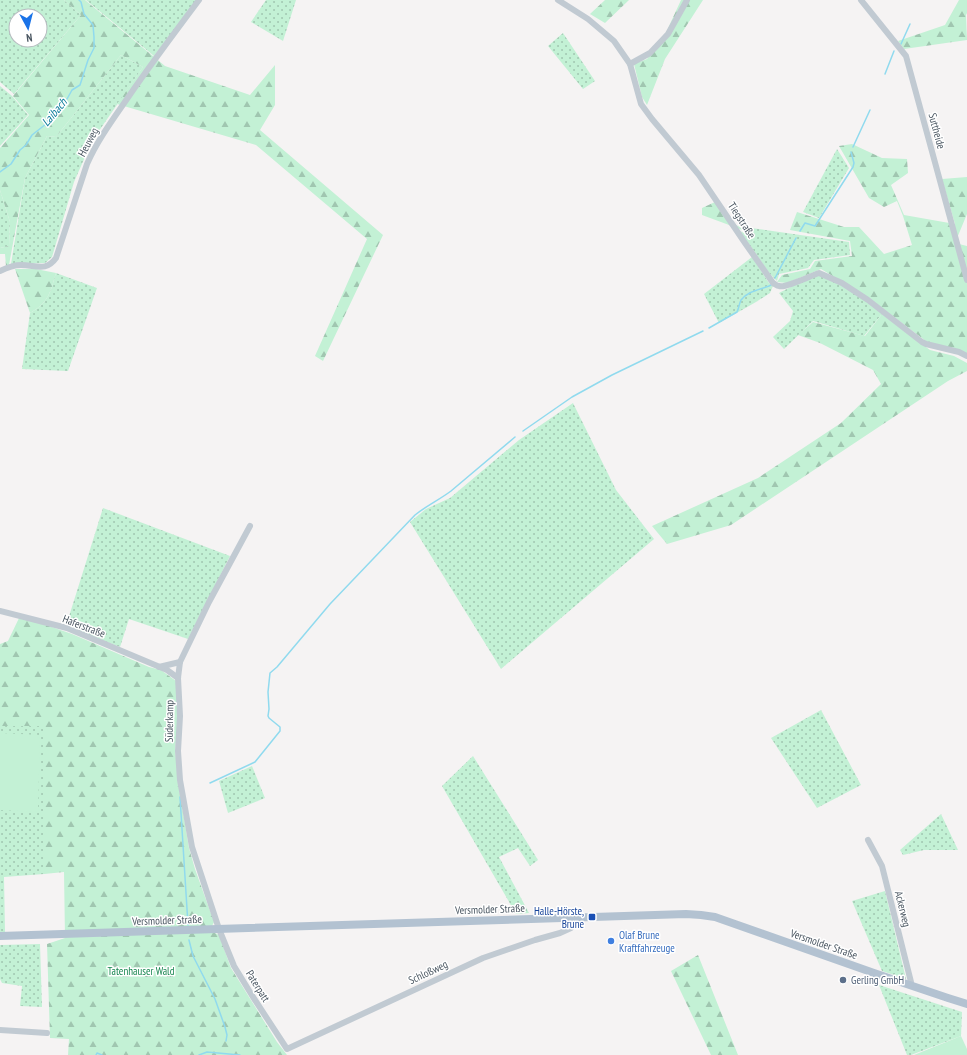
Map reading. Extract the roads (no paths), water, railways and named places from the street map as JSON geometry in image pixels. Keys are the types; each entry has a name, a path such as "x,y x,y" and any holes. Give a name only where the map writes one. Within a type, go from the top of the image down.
{"main road":[{"name":"Versmolder Straße","path":"0,936 575,917 686,914 701,915 715,917 967,1004"}],"street":[{"name":"Heuweg","path":"0,271 20,265 52,265 56,258 87,164 94,150 103,134 151,64 199,0"},
{"name":"Tiegstraße","path":"558,0 588,19 614,41 630,64 641,104 700,175 773,283 780,287 787,286 819,273 842,284 868,300 922,342 959,352 967,356"},
{"path":"630,64 650,53 668,34 687,0"},
{"name":"Suttheide","path":"861,0 906,56 967,280"},
{"name":"Süderkamp","path":"219,929 192,847 183,800 178,751 180,716 178,678 180,662 209,602 250,526"},
{"name":"Haferstraße","path":"0,610 67,628 167,670 178,678"},
{"path":"159,667 180,662"},
{"name":"Ackerweg","path":"868,840 882,866 911,982 910,985"},
{"name":"Schloßweg","path":"287,1049 483,958 571,928 575,917"},
{"name":"Paterpatt","path":"219,929 234,966 287,1049"},
{"path":"0,1030 47,1033"}],"waterway":[{"name":"Laibach","path":"0,172 11,164 32,135 46,124 56,107 67,99 72,90 80,85 88,60 94,48 94,37 93,25 84,14 81,2 79,0"},
{"path":"901,44 910,24"},
{"path":"885,74 894,51"},
{"path":"853,147 870,110"},
{"path":"800,231 805,223 815,226 853,167 854,163 851,152"},
{"path":"775,278 796,238"},
{"path":"709,328 737,312 741,300 744,297 754,291 771,285"},
{"path":"523,431 572,397 612,375 703,331"},
{"path":"210,783 255,762 280,731 280,727 268,716 270,673 277,667 330,604 415,515 451,491 515,437"},
{"path":"180,797 188,925"},
{"path":"189,940 193,956 215,999 225,1027 227,1035 226,1041"},
{"path":"199,1055 207,1052 240,1055"},
{"path":"96,1055 97,1053 102,1055"}],"place":[{"name":"Halle-Hörste, Brune","path":"592,917"},
{"name":"Olaf Brune Kraftfahrzeuge","path":"611,941"},
{"name":"Gerling GmbH","path":"843,980"}],"park label":[{"name":"Tatenhauser Wald","path":"141,971"}]}
